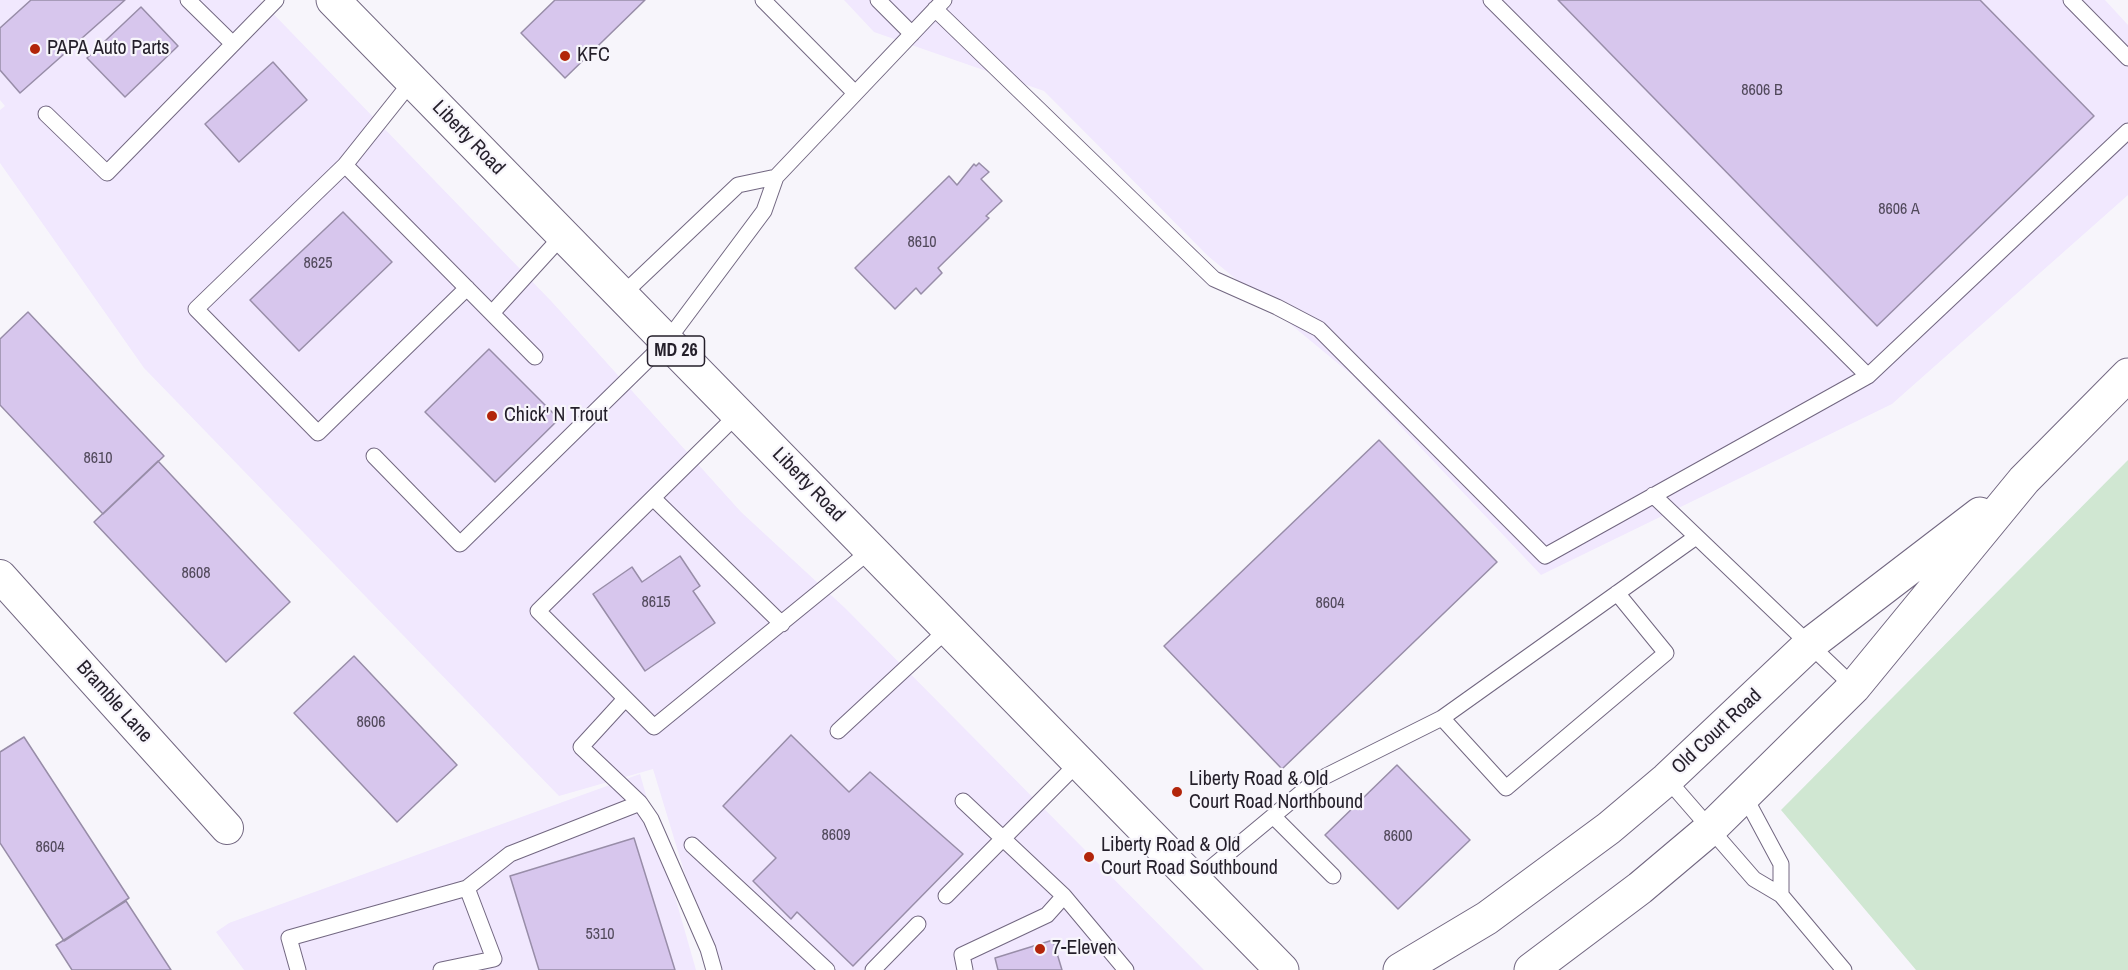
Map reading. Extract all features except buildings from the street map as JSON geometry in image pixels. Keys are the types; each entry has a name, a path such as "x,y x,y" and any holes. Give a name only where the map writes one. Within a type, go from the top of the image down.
{"main road":[{"name":"Liberty Road","path":"333,0 1282,970"},
{"name":"Old Court Road","path":"1531,970 1640,888 1710,829 1854,687 2024,480 2128,375"},
{"name":"Old Court Road","path":"1400,970 1487,918 1609,828 1667,779 1809,645 2024,480"}],"street":[{"name":"Bramble Lane","path":"0,576 227,828"}],"lane":[{"path":"188,0 233,44"},
{"path":"46,114 107,172 276,0"},
{"path":"763,0 855,93"},
{"path":"878,0 912,34"},
{"path":"1491,0 1868,376"},
{"path":"2071,0 2128,58"},
{"path":"374,456 460,544 667,341 764,211 776,177 939,5 1214,279 1277,307 1319,329 1545,556 1868,376 2128,131"},
{"path":"412,81 345,165 196,309 318,433 466,288"},
{"path":"345,165 535,357"},
{"path":"622,295 738,185 776,177"},
{"path":"492,313 563,235"},
{"path":"738,414 538,611 654,727 871,550"},
{"path":"1653,495 1854,687"},
{"path":"653,498 782,624"},
{"path":"1195,881 1314,782 1442,718 1696,537"},
{"path":"1442,718 1506,788 1666,653 1617,593"},
{"path":"838,731 948,629"},
{"path":"625,699 581,747 640,803 651,819 704,938 714,970"},
{"path":"946,896 1079,762"},
{"path":"1667,779 1754,879 1780,895 1845,970"},
{"path":"1744,795 1781,864 1780,895"},
{"path":"963,801 1064,896 1126,970"},
{"path":"298,970 289,938 467,888 510,854 640,803"},
{"path":"1273,816 1333,876"},
{"path":"692,845 826,970"},
{"path":"441,970 494,959 467,888"},
{"path":"965,970 962,955 1047,915 1064,896"},
{"path":"873,970 918,924"}],"shaded area":[{"path":"0,0 260,0 552,302 741,512 845,608 1204,970 714,970 653,769 559,796 144,368 0,163 0,110 5,106 0,100"},
{"path":"844,0 2105,0 2128,25 2128,195 1892,404 1541,575 1352,375 1208,256 1044,91 874,32"},
{"path":"640,774 696,970 244,970 216,932 229,923"}],"green space":[{"path":"2128,460 2128,970 1916,970 1781,810"}],"place":[{"name":"PAPA Auto Parts","path":"35,49"},
{"name":"KFC","path":"565,56"},
{"name":"Chick' N Trout","path":"492,416"},
{"name":"Liberty Road & Old Court Road Northbound","path":"1177,792"},
{"name":"Liberty Road & Old Court Road Southbound","path":"1089,857"},
{"name":"7-Eleven","path":"1040,949"}]}
